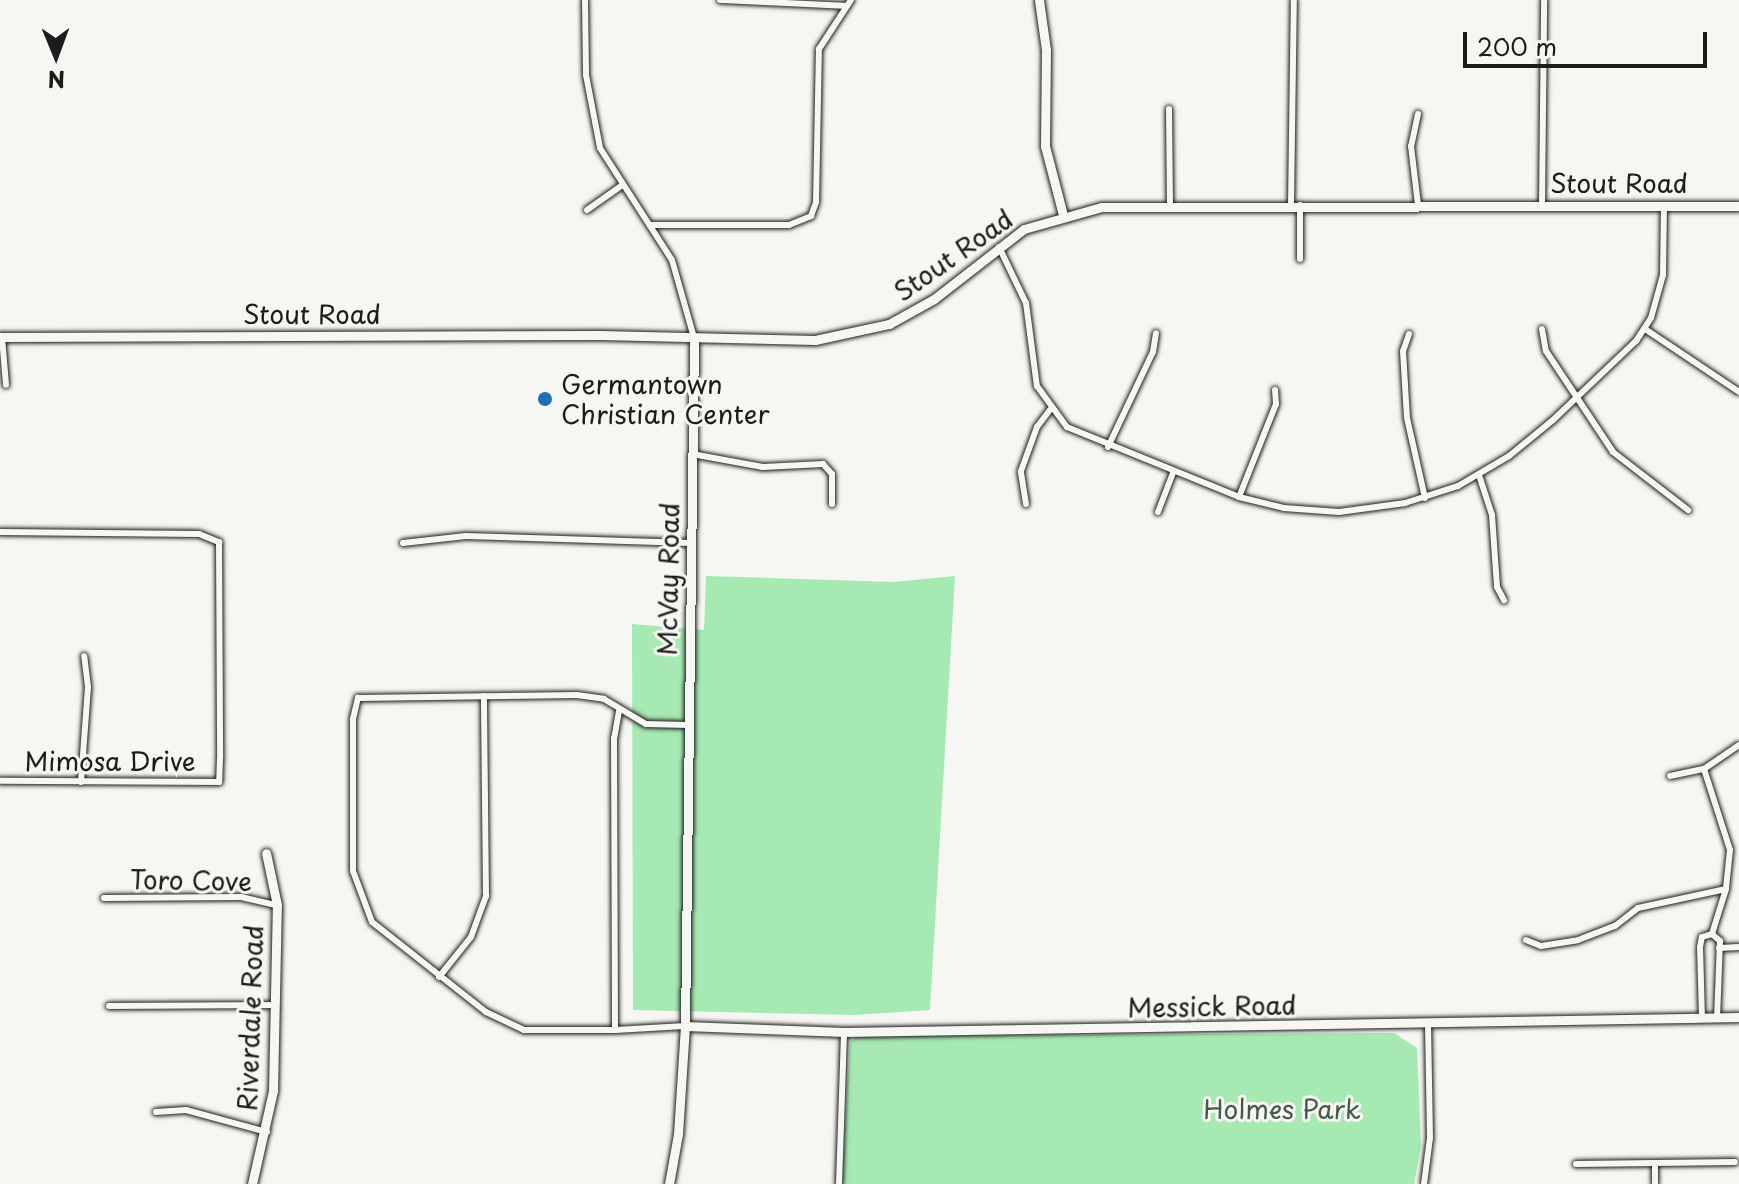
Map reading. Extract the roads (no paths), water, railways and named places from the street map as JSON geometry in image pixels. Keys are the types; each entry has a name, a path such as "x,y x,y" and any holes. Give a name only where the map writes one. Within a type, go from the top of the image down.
{"street":[{"name":"McVay Road","path":"585,0 592,114 604,159 651,225 678,274 694,338 685,1026 678,1134 669,1184"},
{"path":"720,0 848,3"},
{"path":"1039,0 1046,50 1045,146 1063,215"},
{"path":"1294,0 1296,205 1300,259"},
{"path":"1542,205 1544,0"},
{"path":"651,225 789,225 811,216 816,202 818,52 848,3"},
{"path":"1169,109 1170,205"},
{"path":"1418,114 1411,146 1418,205"},
{"path":"587,210 621,186"},
{"path":"998,245 1026,303 1032,372 1050,410 1077,433 1239,497 1325,512 1425,498 1479,475 1529,442 1645,329 1662,284 1664,206"},
{"name":"Stout Road","path":"1,337 815,340 870,331 923,307 998,245 1063,215 1102,207 1739,206"},
{"path":"1542,329 1546,351 1618,458 1688,510"},
{"path":"1645,329 1739,392"},
{"path":"1108,447 1153,352 1156,333"},
{"path":"1409,334 1403,351 1407,418 1425,498"},
{"path":"1,337 6,385"},
{"path":"1239,497 1276,404 1275,390"},
{"path":"1026,504 1020,488 1023,463 1050,410"},
{"path":"692,454 763,467 823,464 832,474 832,504"},
{"path":"1158,512 1173,473"},
{"path":"1479,475 1490,507 1497,587 1504,600"},
{"name":"Mimosa Drive","path":"0,532 199,534 219,542 219,782 0,781"},
{"path":"403,543 466,536 690,543"},
{"path":"81,782 88,687 84,656"},
{"path":"685,1026 524,1030 502,1023 372,922 353,871 353,719 358,698 577,695 604,699 619,711 646,724 688,725"},
{"path":"439,977 471,937 484,907 484,696"},
{"path":"615,1030 614,738 619,711"},
{"path":"1670,776 1704,769 1739,745"},
{"path":"1704,769 1728,833 1726,889 1712,934 1719,948 1717,1018"},
{"name":"Riverdale Road","path":"252,1184 267,1132 276,1005 277,905 266,853"},
{"path":"1526,940 1541,946 1578,940 1615,926 1638,908 1726,889"},
{"name":"Toro Cove","path":"104,898 241,897 277,905"},
{"path":"1702,1018 1700,947 1702,937 1712,934"},
{"path":"1719,948 1739,947"},
{"path":"109,1006 276,1005"},
{"name":"Messick Road","path":"685,1026 844,1032 1428,1025 1739,1017"},
{"path":"1424,1184 1430,1138 1428,1025"},
{"path":"839,1184 844,1032"},
{"path":"156,1112 186,1110 267,1132"},
{"path":"1576,1164 1735,1162"},
{"path":"1655,1163 1655,1184"}],"place":[{"name":"Germantown Christian Center","path":"545,399"}],"park label":[{"name":"Holmes Park","path":"1282,1109"}]}
